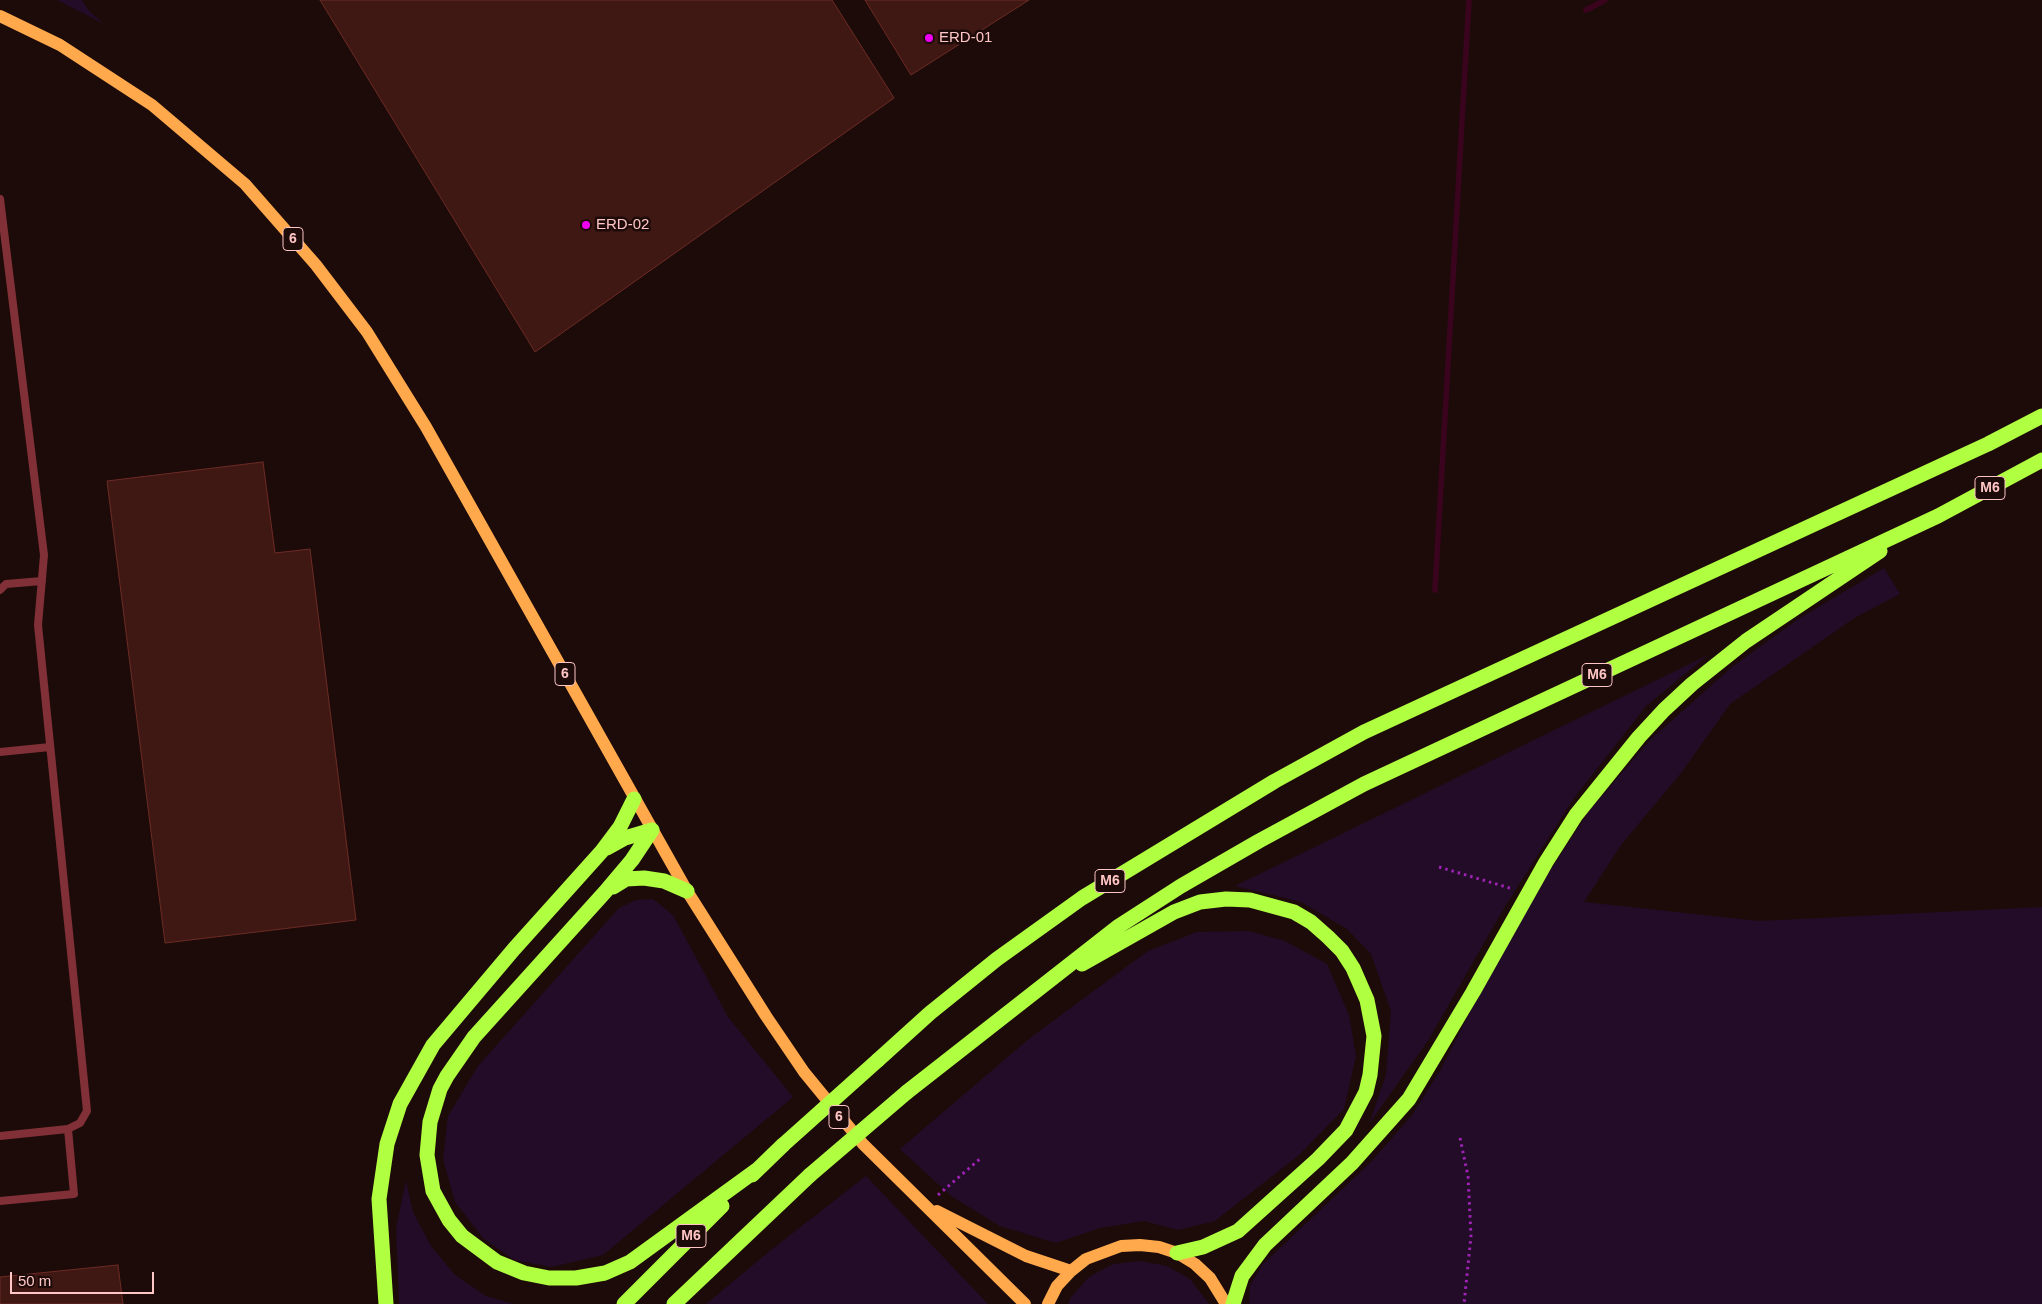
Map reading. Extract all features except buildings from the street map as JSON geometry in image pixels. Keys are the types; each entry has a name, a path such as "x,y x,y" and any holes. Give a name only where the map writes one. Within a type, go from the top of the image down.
{"highway":[{"name":"M6","path":"624,1304 783,1145 930,1013 997,959 1082,898 1276,781 1364,732 1988,444 2042,416"},
{"name":"M6","path":"674,1304 810,1175 907,1092 1031,993 1119,926 1181,886 1364,784 1938,516 2042,460"},
{"path":"1234,1304 1242,1276 1266,1245 1352,1163 1409,1099 1460,1016 1528,894 1571,823 1639,737 1692,684 1746,640 1811,596 1938,516"},
{"path":"386,1304 379,1198 387,1144 400,1104 433,1045 514,948 602,851 620,827 634,799"},
{"path":"602,851 625,838 652,830"},
{"path":"652,830 632,860 605,892 474,1037 440,1089 430,1122 427,1155 430,1176 440,1205 462,1236 497,1262 549,1278 576,1278 605,1273 645,1254 758,1169"},
{"path":"605,892 626,880 644,878 664,881 687,891"},
{"path":"1031,993 1174,912 1200,902 1226,899 1250,900 1294,912 1311,922 1328,937 1342,951 1353,968 1362,987 1371,1018 1374,1054 1366,1092 1346,1130 1318,1160 1238,1231 1203,1247 1177,1253"}],"main road":[{"name":"6","path":"0,16 60,45 152,105 245,184 316,265 367,332 426,427 687,891 766,1016 804,1072 864,1144 1025,1304"},
{"name":"6","path":"926,1206 1026,1256 1071,1270"},
{"path":"1048,1304 1057,1286 1071,1270 1086,1259 1121,1246 1150,1246 1177,1253 1195,1264 1210,1278 1226,1304"}],"lane":[{"path":"0,199 4,256 44,555 38,625 87,1111 80,1123 68,1129 0,1136"},
{"path":"0,590 6,584 42,581"},
{"path":"0,752 50,746"},
{"path":"0,1201 74,1194 68,1129"}],"path":[{"path":"1439,867 1528,894"},
{"path":"1460,1138 1468,1176 1471,1236 1464,1304"},
{"path":"926,1206 981,1158"}],"shaded area":[{"path":"57,0 82,0 89,11 104,24"},
{"path":"1884,568 1900,594 1856,617 1730,704 1681,773 1621,845 1584,902 1759,921 2042,907 2042,1304 1249,1304 1250,1286 1262,1265 1372,1161 1412,1115 1440,1071 1478,996 1544,880 1589,811 1650,740 1732,667 1800,618"},
{"path":"1708,655 1646,706 1574,798 1504,908 1429,1039 1369,1124 1386,1075 1391,1011 1371,954 1347,929 1301,902 1235,886"},
{"path":"653,899 673,915 728,1017 793,1097 603,1255 551,1267 514,1260 483,1238 455,1202 443,1159 448,1116 478,1066 619,908 636,900"},
{"path":"1249,931 1285,941 1327,964 1349,1015 1356,1056 1344,1109 1299,1155 1215,1221 1178,1230 1144,1221 1100,1228 1056,1243 1000,1226 951,1196 900,1149 1030,1038 1148,951 1197,932"},
{"path":"866,1176 988,1304 706,1304 771,1250"},
{"path":"406,1181 413,1212 431,1246 455,1275 486,1296 513,1304 399,1304 396,1228"},
{"path":"1140,1261 1167,1266 1190,1279 1209,1304 1068,1304 1071,1297 1089,1277 1113,1264"}],"waterway":[{"path":"1435,590 1469,0"},
{"path":"1586,10 1605,0"}],"place":[{"name":"ERD-01","path":"929,38"},
{"name":"ERD-02","path":"586,225"}]}
